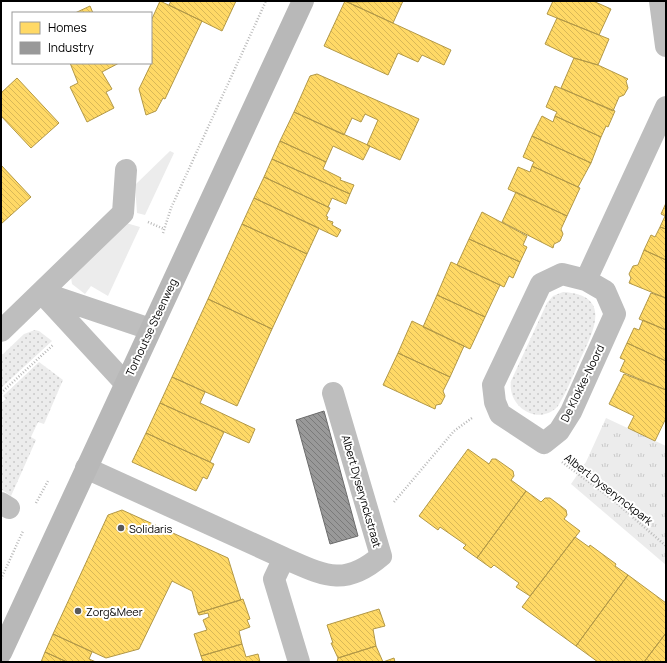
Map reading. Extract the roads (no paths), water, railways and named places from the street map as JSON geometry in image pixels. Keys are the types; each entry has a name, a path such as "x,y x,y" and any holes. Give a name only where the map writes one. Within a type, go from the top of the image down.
{"main road":[{"name":"Torhoutse Steenweg","path":"1,653 303,1"}],"street":[{"path":"660,1 666,46"},
{"path":"586,280 660,138 666,107"},
{"path":"1,331 123,213 126,170"},
{"name":"De Klokke-Noord","path":"562,274 586,280 605,291 614,314 571,412 559,431 544,443 500,414 495,402 493,385 541,284 562,274"},
{"path":"42,293 150,329"},
{"path":"42,293 125,383"},
{"name":"Albert Dyserynckstraat","path":"86,468 322,575 343,576 368,568 381,556 333,393"},
{"path":"284,558 274,579 299,662"}],"place":[{"name":"Solidaris","path":"121,528"},
{"name":"Zorg&Meer","path":"78,611"}]}
